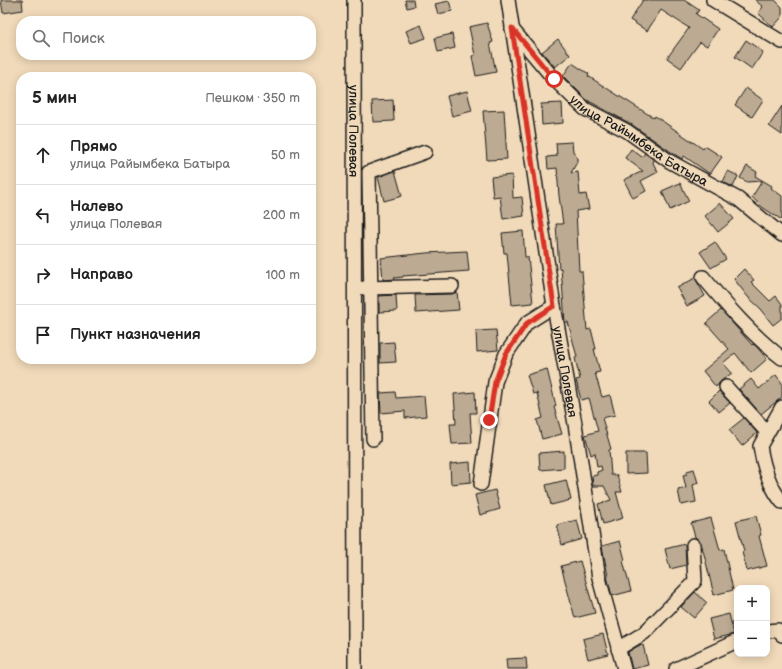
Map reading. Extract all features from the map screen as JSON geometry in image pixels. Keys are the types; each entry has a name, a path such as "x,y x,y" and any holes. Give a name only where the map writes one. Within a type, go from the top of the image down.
{"street":[{"name":"улица Полевая","path":"354,0 355,669"},
{"name":"улица Полевая","path":"508,0 554,306 575,424 599,578 624,669"},
{"path":"713,0 782,42"},
{"name":"улица Райымбека Батыра","path":"512,28 554,79 585,108 627,131 669,161 738,199 782,235"},
{"path":"373,439 369,172 425,152"},
{"path":"703,277 730,310 771,350 782,358"},
{"path":"354,288 452,286"},
{"path":"482,484 495,382 503,361 506,354 527,323 554,306"},
{"path":"726,387 767,432"},
{"path":"782,407 760,446 763,465 782,502"},
{"path":"618,649 644,633 695,581 693,545"},
{"path":"770,631 778,630 782,635"},
{"path":"676,669 734,642"}],"building":[{"path":"1,0 22,0 23,10 3,13"},
{"path":"405,0 413,0 414,6 407,8"},
{"path":"643,0 684,0 699,10 696,14 718,29 707,46 700,42 681,68 667,58 689,28 661,10 647,31 630,20"},
{"path":"755,0 775,0 782,7 782,17 773,27 758,13 763,7"},
{"path":"449,1 452,11 438,14 435,4"},
{"path":"487,23 493,42 490,43 496,72 476,76 472,56 475,55 469,27"},
{"path":"421,25 426,38 411,43 406,31"},
{"path":"452,34 455,48 438,52 435,38"},
{"path":"558,39 570,55 555,67 542,52"},
{"path":"746,40 763,52 752,69 735,57"},
{"path":"572,63 589,74 588,76 654,118 655,116 703,149 705,146 722,157 710,174 684,156 682,159 674,154 631,124 587,100 563,76"},
{"path":"746,88 763,100 752,117 735,105"},
{"path":"467,91 472,111 452,116 447,96"},
{"path":"393,100 394,121 373,122 372,101"},
{"path":"562,103 563,123 542,125 541,104"},
{"path":"782,106 782,135 769,126"},
{"path":"504,110 507,159 487,160 483,111"},
{"path":"572,142 573,151 577,158 577,162 571,173 578,172 580,195 586,194 589,209 576,211 579,271 582,271 587,330 591,329 596,349 594,349 600,372 595,373 602,397 610,395 615,415 602,418 611,449 609,450 611,475 617,475 622,492 616,492 623,518 603,524 598,504 611,500 604,486 593,486 592,476 597,475 597,472 602,470 601,466 597,467 595,453 591,455 585,435 598,431 589,398 581,400 576,380 580,379 575,358 577,357 568,322 565,322 556,224 563,224 557,168 548,169 547,157 557,156 556,143"},
{"path":"631,149 642,157 645,153 654,160 653,163 658,172 641,181 646,191 633,198 624,180 643,171 625,158"},
{"path":"747,166 757,172 755,176 772,186 771,188 782,196 782,220 762,207 752,197 762,181 747,182 740,178"},
{"path":"395,171 402,196 384,201 378,177"},
{"path":"728,171 738,176 733,187 723,182"},
{"path":"512,175 513,198 522,197 524,216 503,219 500,196 493,197 491,177"},
{"path":"680,183 689,201 670,210 662,191"},
{"path":"720,203 734,219 718,232 705,216"},
{"path":"523,231 525,257 528,257 533,303 512,305 507,253 504,253 502,233"},
{"path":"715,242 726,259 711,268 700,252"},
{"path":"467,251 469,271 403,276 394,278 395,279 383,280 381,258 426,253"},
{"path":"744,269 754,280 751,282 770,301 776,296 782,304 782,318 773,325 734,279"},
{"path":"695,278 705,296 687,306 677,288"},
{"path":"457,292 459,310 416,313 415,295 452,294"},
{"path":"396,295 397,311 379,312 379,296"},
{"path":"721,310 752,345 753,344 756,346 767,359 751,373 735,353 723,363 732,373 721,381 716,387 703,371 729,349 706,323"},
{"path":"496,330 498,350 477,352 476,331"},
{"path":"394,342 396,362 380,363 380,343"},
{"path":"547,369 556,406 554,407 562,434 542,439 537,420 543,418 537,393 533,394 527,375"},
{"path":"776,375 782,383 782,397 761,414 739,389 751,379 759,389"},
{"path":"719,391 730,403 719,412 709,401"},
{"path":"395,392 396,398 424,396 426,416 405,418 405,411 381,413 380,393"},
{"path":"475,392 476,413 470,413 472,443 452,444 450,424 456,424 454,394"},
{"path":"744,418 757,433 742,446 729,430"},
{"path":"564,451 564,468 540,470 539,453"},
{"path":"626,453 646,453 647,473 626,474"},
{"path":"470,462 471,482 451,484 450,464"},
{"path":"694,469 698,483 693,485 696,502 681,505 678,490 686,488 683,475 687,474 687,471"},
{"path":"566,480 571,500 551,505 546,485"},
{"path":"495,490 500,509 480,515 475,495"},
{"path":"756,516 761,535 759,536 767,566 747,571 742,552 744,551 736,521"},
{"path":"711,518 720,550 724,549 733,590 714,595 701,542 695,537 691,523"},
{"path":"577,520 582,539 562,545 557,525"},
{"path":"620,541 625,560 623,561 631,591 612,596 602,546"},
{"path":"685,544 686,565 670,569 665,549"},
{"path":"580,561 595,613 575,618 561,566"},
{"path":"695,592 707,603 694,618 681,607"},
{"path":"729,614 734,634 714,639 709,619"},
{"path":"603,634 608,654 588,659 583,639"},
{"path":"643,645 648,665 632,669 628,652 638,646"},
{"path":"526,658 527,669 507,669 506,659"}],"route":[{"path":"489,420 495,382 506,354 527,323 554,306 512,28 554,79"}]}
